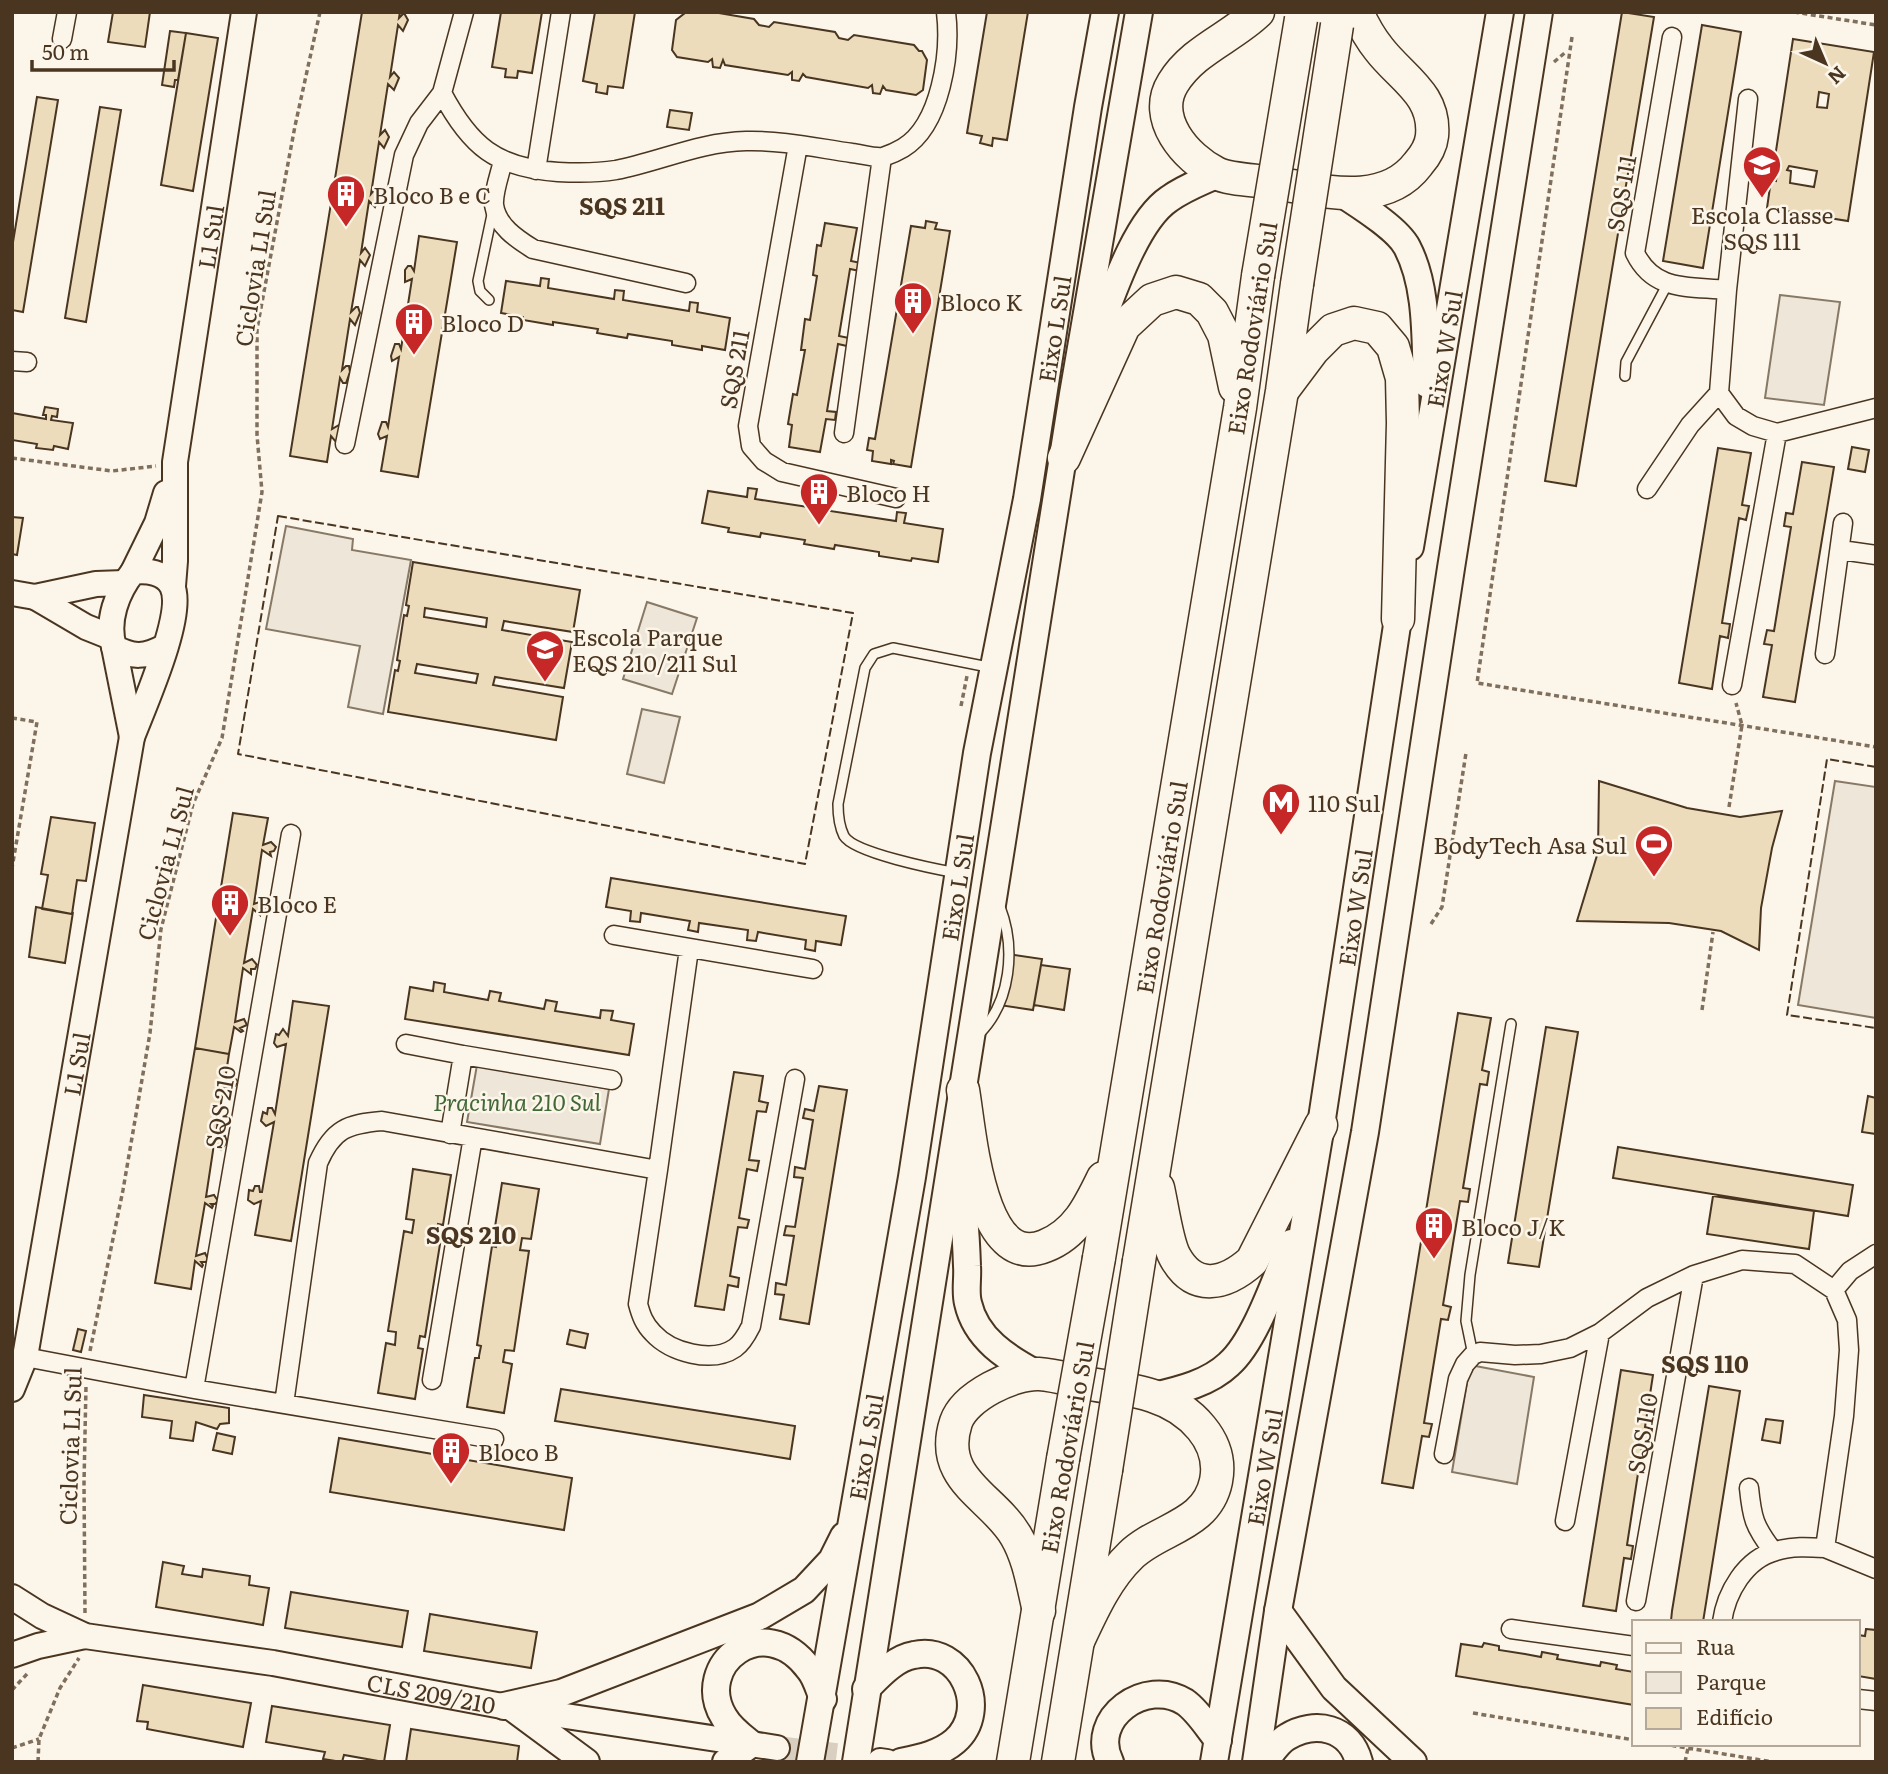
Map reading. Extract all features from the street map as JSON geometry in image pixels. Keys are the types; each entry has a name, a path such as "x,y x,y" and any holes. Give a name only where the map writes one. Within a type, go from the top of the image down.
{"highway":[{"path":"1258,12 1186,65 1171,85 1167,104 1169,124 1178,142 1195,159 1217,174 1341,193 1373,192 1395,183 1413,170 1426,155 1432,138 1432,120 1427,102 1417,87 1345,17"},
{"name":"Eixo Rodoviário Sul","path":"1013,1762 1118,1149 1240,408 1258,276 1301,15"},
{"name":"Eixo Rodoviário Sul","path":"1058,1762 1282,391 1297,284 1345,17"},
{"path":"1064,458 1124,326 1152,300 1177,292 1199,299 1212,312 1224,335 1240,408"},
{"path":"1282,391 1332,330 1354,323 1377,328 1393,347 1402,378 1403,423 1398,619"},
{"path":"963,1090 986,1207 996,1230 1014,1247 1035,1250 1059,1240 1084,1216 1118,1149"},
{"path":"1154,1171 1174,1256 1188,1273 1205,1281 1223,1281 1239,1273 1252,1261 1321,1125"},
{"path":"1039,1611 1028,1562 1016,1536 1002,1517 959,1474 952,1447 957,1420 973,1400 992,1387 1037,1374 1154,1396 1184,1412 1200,1424 1212,1442 1218,1463 1216,1483 1208,1503 1193,1518 1176,1529 1153,1538 1133,1553 1115,1572 1095,1604 1079,1639"}],"main road":[{"name":"Eixo L Sul","path":"810,1762 912,1177 977,753 981,666 1027,499 1105,12"},
{"name":"Eixo L Sul","path":"881,1762 866,1689 1073,394 1139,12"},
{"name":"Eixo W Sul","path":"1216,1751 1321,1125 1398,619 1500,12"},
{"name":"Eixo W Sul","path":"1256,1762 1278,1611 1365,1132 1455,541 1542,17"},
{"path":"1073,394 1138,236 1150,216 1167,199 1217,174"},
{"path":"1341,193 1375,216 1406,245 1418,277 1424,320 1430,440"},
{"path":"954,1149 966,1234 967,1303 977,1327 993,1346 1012,1361 1037,1374"},
{"path":"1154,1396 1190,1387 1230,1364 1247,1341 1307,1206"},
{"path":"508,1707 561,1693 761,1616 804,1590 832,1560 855,1513"},
{"path":"1278,1611 1334,1688 1413,1762"},
{"path":"726,1762 751,1744 723,1716 716,1698 719,1676 726,1661 742,1646 761,1642 780,1645 797,1654 811,1671 823,1699"},
{"path":"866,1689 890,1667 912,1655 932,1653 949,1661 965,1679 972,1700 970,1721 956,1740 930,1756 881,1762"},
{"path":"1110,1762 1104,1738 1112,1718 1128,1703 1149,1694 1167,1695 1185,1702 1216,1751"},
{"path":"508,1707 586,1762"},
{"path":"1264,1762 1284,1738 1306,1727 1327,1728 1343,1736 1357,1754 1359,1762"}],"street":[{"path":"62,39 67,12"},
{"name":"L1 Sul","path":"173,586 175,462 244,12"},
{"path":"345,444 404,155 419,123 442,93 464,12"},
{"path":"536,170 561,12"},
{"path":"442,93 458,123 480,145 503,161 536,170 576,173 614,170 700,146 747,141 882,157 904,148 923,130 936,103 946,51 946,12"},
{"name":"SQS 111","path":"1672,37 1635,253 1642,268 1668,284 1727,290"},
{"path":"1647,489 1690,425 1719,393 1727,290 1748,99"},
{"name":"SQS 211","path":"798,145 748,426 751,446 764,461 782,472 896,498"},
{"path":"844,433 882,157"},
{"path":"503,161 494,205 502,224 514,238 533,249 686,284"},
{"path":"1719,393 1736,416 1753,426 1777,433 1876,408"},
{"path":"1732,685 1777,433"},
{"name":"L1 Sul","path":"128,578 157,523 175,462"},
{"path":"156,677 172,662 183,619 185,564 174,510"},
{"path":"1825,653 1843,523"},
{"path":"1840,550 1876,555"},
{"path":"142,570 155,573 173,586 175,604 164,647 152,654 139,656 125,654 113,642 24,595 128,578 142,570"},
{"path":"113,642 113,615 128,578"},
{"name":"L1 Sul","path":"113,642 132,737"},
{"name":"L1 Sul","path":"12,1389 25,1357 132,737 156,677 164,647"},
{"name":"SQS 210","path":"194,1389 291,834"},
{"path":"614,935 813,970"},
{"path":"689,949 638,1304 643,1321 654,1335 669,1345 701,1356 719,1355 734,1349 751,1326 796,1079"},
{"path":"406,1044 612,1080"},
{"path":"450,1134 463,1055"},
{"path":"284,1404 318,1163 326,1145 338,1132 356,1123 382,1121 657,1170"},
{"path":"432,1380 473,1138"},
{"path":"1834,1290 1850,1271 1876,1254"},
{"path":"1444,1454 1458,1379 1465,1364 1479,1352 1541,1354 1570,1348 1600,1333 1647,1298 1694,1275 1742,1260 1795,1264 1834,1290 1847,1320 1849,1350 1844,1416 1825,1548"},
{"name":"SQS 110","path":"1636,1601 1694,1275"},
{"path":"1565,1521 1600,1333"},
{"path":"25,1357 194,1389 494,1439"},
{"path":"1749,1488 1752,1518 1773,1551"},
{"path":"1723,1620 1733,1585 1752,1564 1773,1551 1798,1547 1825,1548 1876,1569"},
{"name":"CLS 209/210","path":"12,1597 82,1647"},
{"path":"1511,1629 1632,1646"},
{"name":"CLS 209/210","path":"17,1667 38,1646 82,1647 273,1663 508,1707 777,1748"}],"lane":[{"path":"489,300 480,291 478,281 494,205"},
{"path":"1625,376 1626,362 1668,284"},
{"path":"959,874 859,848 845,838 839,821 838,804 865,667 874,654 893,648 981,666"},
{"path":"1474,1355 1466,1321 1470,1275 1511,1024"}],"path":[{"name":"Ciclovia L1 Sul","path":"82,1647 87,1369 123,1190 150,1033 161,929 193,804 222,738 262,492 257,435 257,329 295,126 320,12"},
{"path":"1794,12 1876,25"},
{"path":"1572,37 1477,683 1876,747"},
{"path":"12,458 112,471 141,469 175,462"},
{"path":"961,706 981,666"},
{"path":"1729,807 1742,725 1732,685"},
{"path":"12,718 37,722 12,868"},
{"path":"1431,924 1442,907 1466,754"},
{"path":"1702,1010 1713,932"},
{"path":"66,1662 82,1647"},
{"path":"38,1762 39,1739 60,1688 82,1647"},
{"path":"12,1690 17,1667"},
{"path":"1473,1713 1632,1740"},
{"path":"12,1748 39,1739"},
{"path":"1676,1746 1773,1762"},
{"path":"1685,1762 1688,1748"}],"green space":[{"path":"1780,295 1840,302 1824,405 1765,398"},
{"path":"286,526 353,539 352,550 411,560 383,714 348,707 360,646 266,629"},
{"path":"647,602 697,618 672,694 623,679"},
{"path":"642,709 680,717 664,783 627,774"},
{"path":"1835,781 1876,787 1876,1018 1798,1005"},
{"name":"Pracinha 210 Sul","path":"477,1065 609,1089 600,1144 467,1122"},
{"path":"1470,1365 1534,1377 1517,1484 1452,1472"}],"building":[{"path":"113,12 150,12 145,47 108,42"},
{"name":"Bloco B e C","path":"362,12 400,12 399,18 404,13 408,20 403,31 398,25 390,77 394,72 399,78 394,90 388,84 380,135 385,130 389,137 384,148 379,142 371,194 375,189 380,196 375,207 369,201 361,253 365,248 370,255 365,266 360,260 351,312 358,307 360,313 355,325 350,319 342,370 349,366 350,372 346,383 340,378 332,429 339,425 341,431 336,442 331,436 327,462 290,456"},
{"path":"501,12 542,12 532,73 518,71 517,78 505,77 506,69 492,67"},
{"path":"595,12 635,12 623,88 608,86 607,94 596,92 597,84 583,81"},
{"path":"690,12 713,12 754,19 759,25 769,27 774,22 835,32 839,38 848,40 854,35 914,45 922,51 927,60 923,90 916,95 886,90 883,86 880,94 873,93 872,85 868,88 806,77 803,74 799,81 792,80 792,72 788,75 725,65 723,60 720,68 713,67 712,59 708,62 677,57 672,50 676,20"},
{"path":"987,12 1028,12 1007,140 993,138 992,146 980,143 982,136 967,133"},
{"path":"1622,12 1654,17 1576,486 1545,481"},
{"path":"1702,25 1741,32 1703,268 1663,261"},
{"path":"170,31 186,33 178,80 175,80 174,87 162,85"},
{"path":"186,33 218,38 193,191 161,185"},
{"path":"1793,39 1874,52 1848,221 1767,208 1771,180 1776,181 1778,164 1774,164","holes":["1819,92 1829,94 1827,108 1817,107","1789,166 1817,171 1814,187 1790,183 1791,171 1787,170"]},
{"path":"37,97 58,100 23,312 12,310 12,248"},
{"path":"100,107 121,110 86,322 65,318"},
{"path":"670,110 692,113 689,130 667,127"},
{"name":"Bloco K","path":"926,221 937,223 935,229 950,231 911,467 893,464 894,461 891,460 891,464 872,461 873,451 867,450 869,438 875,439 911,226 925,228"},
{"path":"825,223 857,228 851,261 861,263 860,271 850,269 839,336 849,338 847,346 838,344 827,411 836,412 835,420 826,419 820,452 789,447 792,425 788,424 793,394 797,395 805,350 801,350 805,319 810,320 817,276 813,275 817,245 821,246"},
{"name":"Bloco D","path":"419,236 457,242 418,477 381,471 387,436 380,439 378,434 382,422 386,422 388,427 399,357 392,361 391,356 395,344 399,344 401,349 412,279 405,282 405,270 411,266 414,271"},
{"path":"541,278 549,279 548,288 614,299 615,290 624,291 623,300 689,311 690,302 698,303 697,312 730,318 725,350 702,346 702,350 672,345 672,341 628,334 627,338 597,333 598,329 553,322 553,325 501,313 506,281 540,286"},
{"path":"45,407 58,409 57,417 52,416 51,420 73,423 68,449 54,446 53,450 36,448 37,444 12,440 12,413 46,419 46,415 43,415"},
{"path":"1852,447 1869,450 1865,472 1848,469"},
{"path":"1718,448 1751,453 1742,505 1749,506 1746,520 1739,518 1722,623 1730,624 1728,638 1720,636 1712,689 1679,683"},
{"path":"1802,462 1834,467 1795,702 1763,697 1772,645 1764,644 1767,630 1774,631 1791,527 1784,526 1786,513 1793,514"},
{"name":"Bloco H","path":"748,488 757,489 755,499 821,509 823,500 831,501 830,511 896,521 897,512 906,513 904,523 943,529 938,562 879,556 879,552 835,545 834,549 804,544 805,540 761,533 760,537 728,532 729,528 702,523 708,491 747,497"},
{"path":"12,517 23,518 17,555 12,554"},
{"name":"Escola Parque EQS 210/211 Sul","path":"413,562 580,590 573,632 504,621 502,630 572,642 564,688 495,677 493,685 563,697 556,740 388,712 395,670 398,671 400,661 397,660 404,615 407,616 409,606 406,605","holes":["425,608 487,618 486,627 424,617","417,664 478,674 476,683 415,673"]},
{"path":"1599,781 1687,808 1740,817 1782,811 1761,908 1759,950 1721,931 1669,923 1577,921 1598,852"},
{"name":"Bloco E","path":"233,813 268,818 263,845 271,842 276,847 270,852 271,856 262,850 254,904 262,901 266,907 260,910 260,915 253,909 244,963 252,959 257,965 255,969 251,969 251,974 243,968 235,1022 244,1019 247,1025 240,1028 243,1031 241,1032 234,1027 229,1054 195,1048"},
{"path":"51,817 95,823 86,881 77,880 72,914 42,909 48,875 41,874"},
{"path":"611,878 846,916 841,945 816,941 815,951 805,949 806,940 758,932 756,941 747,940 748,930 699,923 698,932 688,930 690,921 641,913 640,922 630,921 631,911 606,907"},
{"path":"36,907 72,914 73,912 65,963 29,957"},
{"path":"1007,954 1042,959 1033,1010 999,1005"},
{"path":"1041,965 1070,969 1064,1010 1034,1005"},
{"path":"434,982 445,984 444,992 488,1000 490,991 501,993 499,1001 544,1009 546,1000 557,1002 555,1011 600,1018 601,1010 613,1011 611,1020 634,1024 629,1055 405,1019 410,987 433,991"},
{"path":"293,1001 329,1006 291,1241 255,1235 261,1201 254,1204 248,1200 249,1190 253,1191 255,1186 259,1186 262,1192 274,1122 266,1126 261,1121 263,1112 267,1114 268,1108 272,1108 275,1114 286,1044 277,1047 274,1043 276,1034 279,1035 283,1029 288,1036"},
{"name":"Bloco J/K","path":"1458,1013 1491,1018 1482,1070 1489,1072 1487,1085 1480,1084 1463,1188 1470,1189 1468,1202 1460,1201 1443,1305 1451,1307 1448,1320 1441,1319 1424,1423 1432,1424 1429,1437 1422,1436 1413,1488 1382,1483"},
{"path":"1546,1027 1578,1032 1539,1267 1508,1263"},
{"path":"195,1048 229,1054 225,1080 234,1077 238,1082 235,1086 230,1086 231,1091 224,1085 215,1139 225,1136 227,1142 224,1146 220,1145 223,1148 221,1150 214,1144 206,1197 214,1195 218,1201 211,1204 212,1208 205,1203 196,1256 205,1253 208,1259 201,1262 202,1267 195,1261 191,1289 155,1283"},
{"path":"734,1072 763,1076 759,1101 768,1103 766,1112 757,1111 749,1160 759,1161 757,1171 747,1169 739,1218 749,1220 747,1228 738,1227 730,1276 739,1278 738,1287 728,1285 724,1310 695,1306"},
{"path":"819,1086 847,1090 809,1324 780,1319 784,1295 775,1294 776,1283 786,1285 794,1236 784,1235 786,1226 795,1227 803,1178 794,1177 795,1167 805,1169 813,1120 803,1118 805,1109 814,1111"},
{"path":"1868,1096 1876,1098 1876,1134 1862,1132"},
{"path":"1618,1147 1853,1185 1848,1216 1613,1178"},
{"path":"413,1169 451,1175 443,1225 438,1224 436,1237 441,1238 425,1337 420,1336 418,1348 423,1349 415,1399 378,1393 386,1343 395,1345 396,1332 388,1331 404,1231 412,1233 414,1220 406,1219"},
{"path":"502,1183 539,1189 531,1239 522,1238 520,1250 529,1251 514,1351 505,1350 503,1362 512,1364 504,1413 467,1407 475,1358 479,1358 481,1346 477,1345 492,1246 496,1247 499,1234 494,1233"},
{"path":"1713,1196 1814,1211 1809,1249 1707,1234"},
{"path":"78,1329 86,1331 81,1352 73,1350"},
{"path":"570,1330 588,1334 585,1348 567,1344"},
{"path":"1621,1370 1653,1375 1645,1427 1652,1429 1650,1442 1643,1441 1627,1545 1633,1546 1631,1559 1624,1558 1616,1611 1583,1606"},
{"path":"1709,1386 1740,1391 1703,1620 1671,1620"},
{"path":"561,1389 795,1426 790,1459 555,1421"},
{"path":"144,1395 229,1408 229,1423 220,1424 217,1429 196,1422 193,1441 170,1438 172,1421 142,1417"},
{"path":"1766,1419 1783,1421 1780,1443 1762,1440"},
{"path":"217,1433 235,1437 232,1454 213,1450"},
{"name":"Bloco B","path":"339,1438 572,1478 564,1530 330,1492"},
{"path":"163,1562 184,1566 182,1574 202,1577 203,1569 250,1576 249,1585 269,1588 263,1625 156,1607"},
{"path":"291,1592 408,1611 402,1647 285,1628"},
{"path":"430,1614 537,1632 531,1668 424,1651"},
{"path":"1866,1629 1876,1630 1876,1679 1860,1676 1860,1635 1865,1636"},
{"path":"1484,1643 1499,1646 1499,1650 1541,1657 1542,1652 1558,1655 1557,1659 1600,1666 1601,1662 1617,1665 1616,1669 1632,1672 1632,1705 1456,1676 1461,1644 1482,1647"},
{"path":"143,1685 251,1703 243,1747 147,1729 148,1722 137,1721"},
{"path":"272,1706 390,1725 384,1762 344,1755 342,1762 323,1759 325,1752 266,1742"},
{"path":"411,1729 519,1746 517,1762 406,1762"}],"tunnel":[{"path":"777,1748 876,1760"}],"fence":[{"path":"278,516 853,613 805,864 238,754 278,516"},
{"path":"1876,767 1827,759 1787,1015 1876,1028"}],"place":[{"name":"Escola Classe SQS 111","path":"1762,199"},
{"name":"Bloco B e C","path":"346,228"},
{"name":"Bloco K","path":"913,335"},
{"name":"Bloco D","path":"414,356"},
{"name":"Bloco H","path":"819,526"},
{"name":"Escola Parque EQS 210/211 Sul","path":"545,683"},
{"name":"110 Sul","path":"1281,836"},
{"name":"BodyTech Asa Sul","path":"1654,878"},
{"name":"Bloco E","path":"230,937"},
{"name":"Bloco J/K","path":"1434,1260"},
{"name":"Bloco B","path":"451,1485"}],"district":[{"name":"SQS 211","path":"622,204"},
{"name":"SQS 210","path":"471,1233"},
{"name":"SQS 110","path":"1705,1362"}]}
